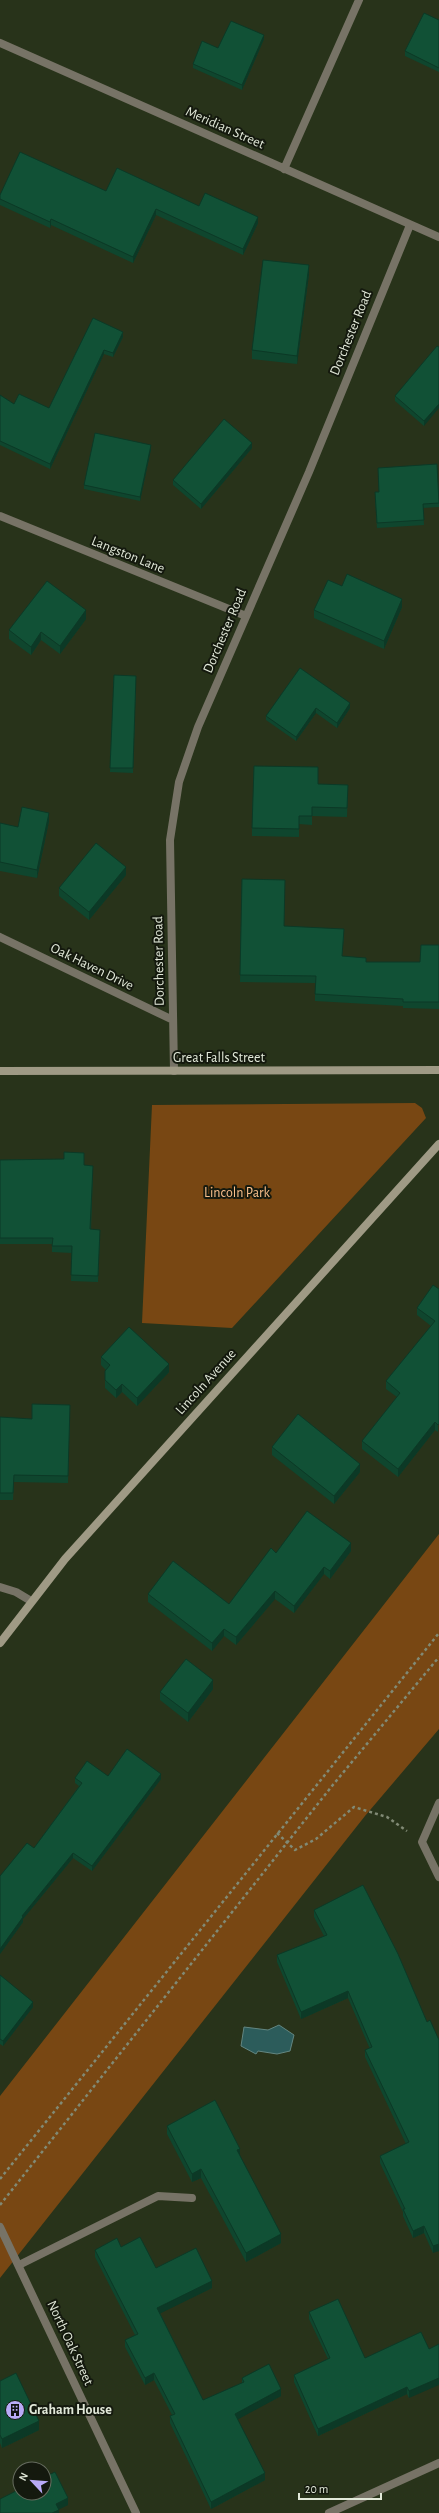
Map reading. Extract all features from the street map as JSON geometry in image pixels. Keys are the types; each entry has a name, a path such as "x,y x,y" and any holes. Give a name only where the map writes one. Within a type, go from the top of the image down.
{"street":[{"path":"284,169 360,0"},
{"name":"Meridian Street","path":"0,43 439,237"},
{"name":"Dorchester Road","path":"174,1071 170,840 179,782 198,727 309,472 410,224"},
{"name":"Langston Lane","path":"0,516 246,616"},
{"name":"Oak Haven Drive","path":"0,937 172,1020"},
{"name":"Great Falls Street","path":"0,1071 439,1070"},
{"name":"Lincoln Avenue","path":"0,1643 31,1601 121,1496 439,1144"},
{"path":"0,1587 16,1592 31,1601"},
{"path":"439,1803 422,1842 439,1877"},
{"path":"19,2265 158,2196 192,2198"},
{"name":"North Oak Street","path":"0,2227 136,2513"},
{"path":"330,2513 439,2463"}],"path":[{"path":"0,2178 439,1633"},
{"path":"0,2205 287,1843 439,1656"},
{"path":"277,1833 295,1850 316,1839 354,1807 387,1817 422,1842"}],"green space":[{"name":"Lincoln Park","path":"415,1103 422,1108 426,1118 232,1328 142,1323 152,1105"},
{"path":"439,1534 439,1729 365,1816 0,2278 0,2096"}],"water":[{"path":"279,2025 294,2035 290,2051 277,2054 258,2051 256,2054 241,2046 244,2027 268,2030"}],"building":[{"path":"424,13 439,20 439,68 405,51"},
{"path":"231,21 264,35 242,85 193,64 202,41 218,48"},
{"path":"20,152 106,191 117,168 199,206 205,193 258,217 243,249 156,209 133,257 51,219 50,222 0,199 0,195"},
{"path":"263,260 309,265 297,356 252,350"},
{"path":"93,318 123,332 113,353 104,350 50,464 0,441 0,395 14,404 19,394 49,408"},
{"path":"437,346 439,347 439,404 424,421 395,396"},
{"path":"224,419 252,443 201,504 173,480"},
{"path":"95,433 151,445 140,497 84,485"},
{"path":"437,464 439,503 423,504 424,520 377,523 375,492 379,492 378,468"},
{"path":"347,574 402,599 384,641 314,610 328,580 342,586"},
{"path":"47,581 86,610 60,646 41,632 31,647 9,630"},
{"path":"300,668 350,703 337,723 316,708 296,737 266,716"},
{"path":"114,675 136,676 133,768 110,768"},
{"path":"254,766 318,767 318,784 348,785 347,808 312,807 312,816 299,816 299,829 252,828"},
{"path":"22,807 49,813 37,870 0,862 0,823 18,827"},
{"path":"96,843 126,867 89,912 59,888"},
{"path":"242,879 285,880 284,926 344,929 342,956 366,958 366,962 420,962 421,945 439,945 439,1002 403,1002 403,999 315,994 316,976 240,975"},
{"path":"64,1152 84,1153 84,1165 93,1166 90,1229 100,1230 98,1276 71,1275 72,1246 52,1246 53,1238 0,1238 0,1160 64,1159"},
{"path":"433,1285 439,1289 439,1424 438,1425 435,1422 398,1469 362,1441 400,1393 386,1381 435,1321 417,1308"},
{"path":"129,1327 169,1364 137,1398 122,1384 116,1390 105,1380 105,1371 110,1365 101,1357"},
{"path":"32,1404 70,1405 68,1476 14,1475 13,1493 0,1493 0,1417 32,1419"},
{"path":"298,1414 360,1464 334,1496 272,1447"},
{"path":"307,1511 351,1543 330,1571 324,1567 294,1606 275,1591 236,1637 224,1629 212,1643 148,1594 173,1561 229,1604 271,1548 276,1553"},
{"path":"186,1659 213,1680 188,1713 160,1692"},
{"path":"127,1749 161,1774 92,1866 73,1853 22,1916 23,1917 0,1949 0,1876 27,1843 34,1848 82,1783 75,1778 87,1761 108,1776"},
{"path":"363,1885 398,1954 427,2022 430,2020 439,2040 439,2244 433,2246 424,2226 413,2231 403,2209 405,2209 380,2156 409,2142 365,2050 372,2047 348,1991 301,2012 277,1955 327,1935 314,1910"},
{"path":"0,1975 33,2002 3,2041 0,2039"},
{"path":"215,2100 240,2149 237,2150 281,2234 246,2253 201,2169 192,2174 167,2126"},
{"path":"140,2237 156,2268 196,2248 212,2281 157,2308 203,2400 244,2382 242,2378 269,2364 281,2389 235,2414 265,2473 211,2502 170,2416 175,2414 154,2373 145,2378 125,2340 138,2334 95,2250 117,2238 121,2247"},
{"path":"338,2299 365,2358 421,2332 429,2349 439,2344 439,2378 409,2391 407,2387 318,2429 294,2375 330,2358 309,2312"},
{"name":"Graham House","path":"16,2373 39,2421 2,2439 0,2435 0,2381"},
{"path":"55,2472 68,2498 56,2504 59,2510 52,2513 0,2513 0,2499 12,2493 12,2501 52,2501 52,2473"}],"place":[{"name":"Graham House","path":"15,2410"}]}
